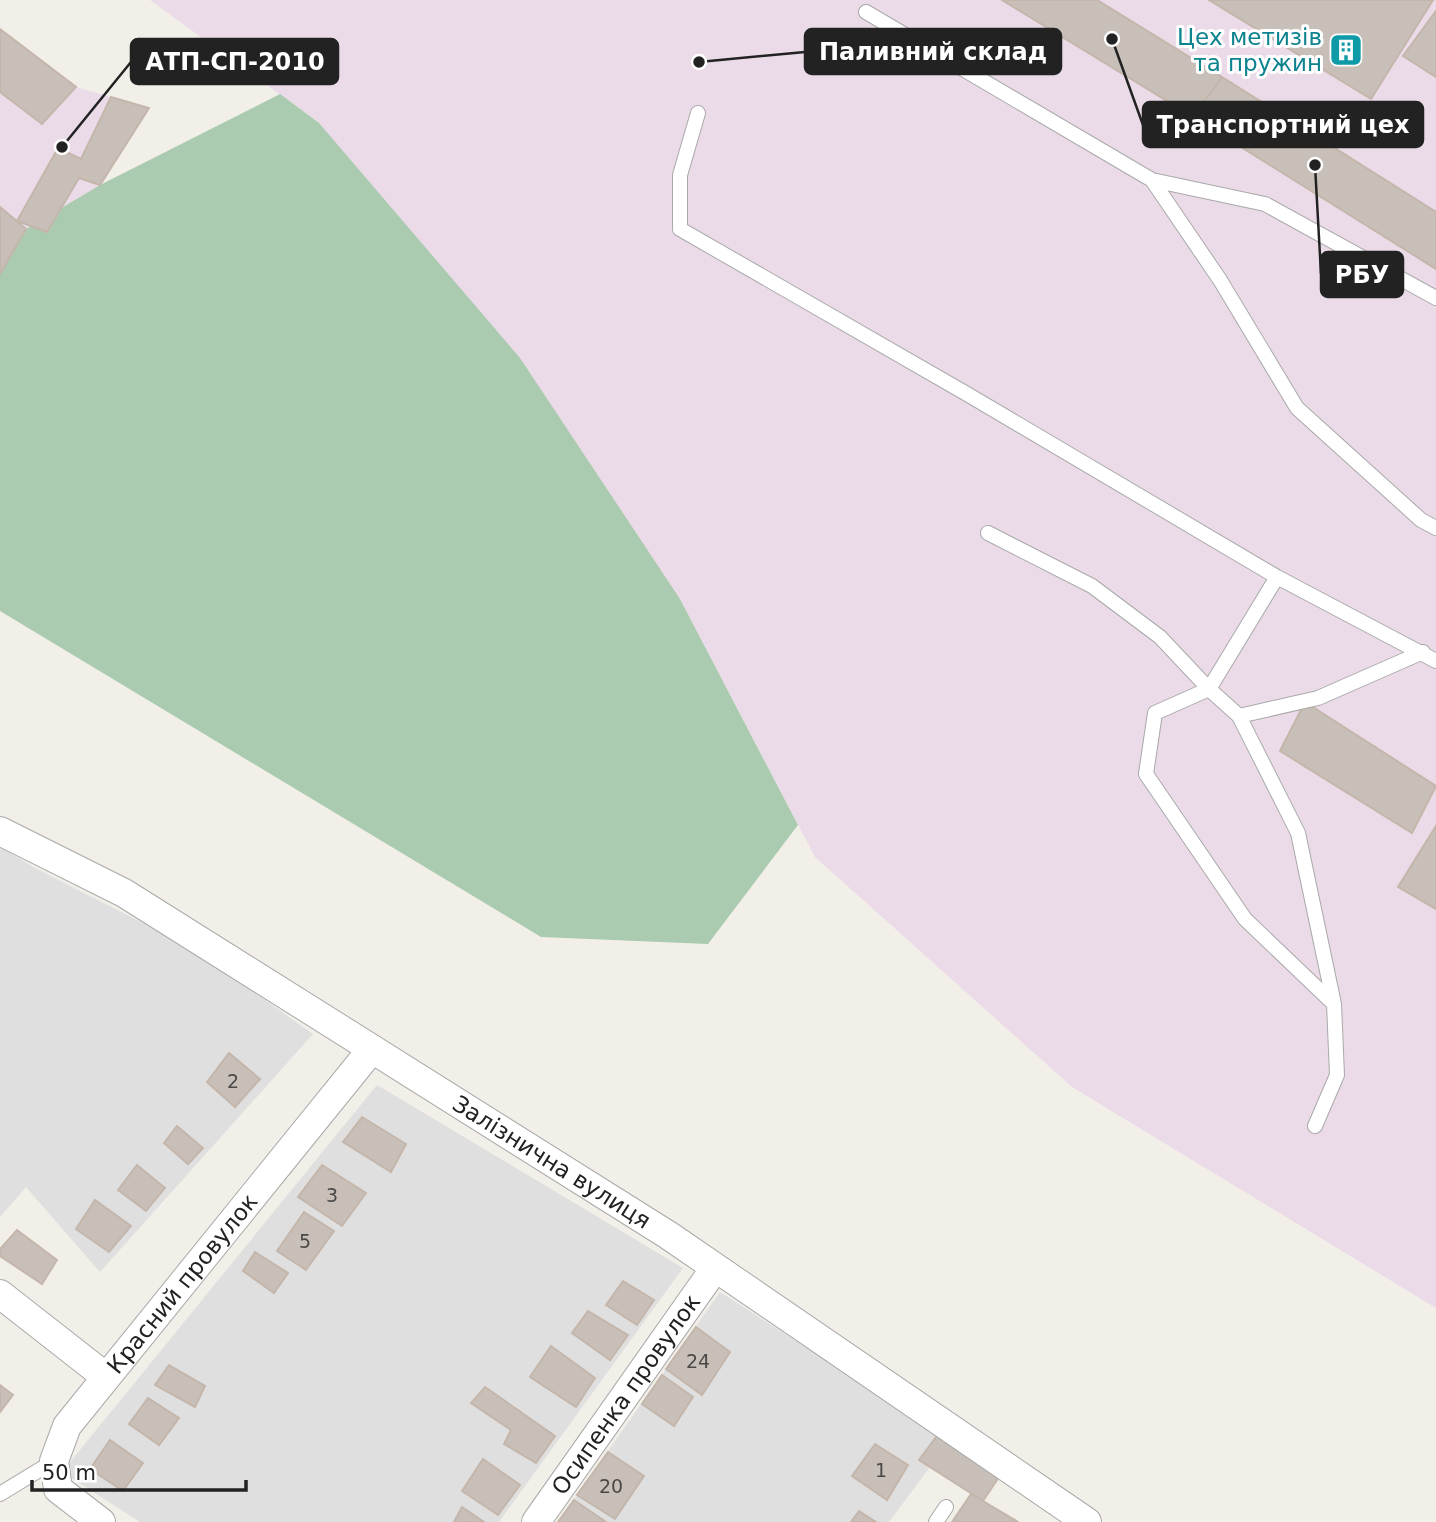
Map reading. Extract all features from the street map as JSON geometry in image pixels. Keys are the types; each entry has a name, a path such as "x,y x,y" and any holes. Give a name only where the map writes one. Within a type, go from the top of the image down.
{"street":[{"name":"Залізнична вулиця","path":"0,831 124,893 668,1235 1058,1514 1087,1522"},
{"name":"Красний провулок","path":"54,1461 67,1426 372,1049"},
{"name":"Осипенка провулок","path":"536,1522 715,1268"},
{"path":"0,1294 106,1377"},
{"path":"54,1461 58,1489 101,1522"}],"lane":[{"path":"866,12 1152,180 1265,204 1436,298"},
{"path":"698,113 680,175 680,229 1277,577 1436,661"},
{"path":"1152,180 1220,280 1297,408 1421,520 1436,528"},
{"path":"988,533 1093,586 1160,637 1209,689 1239,716 1298,833 1334,1004 1337,1075 1315,1126"},
{"path":"1277,577 1209,689 1155,713 1146,774 1245,919 1334,1004"},
{"path":"1239,716 1318,698 1419,653 1436,651"},
{"path":"0,1494 54,1461"},
{"path":"936,1522 946,1507"}],"shaded area":[{"path":"150,0 1436,0 1436,1308 1072,1087 815,857 680,599 319,123"},
{"path":"0,29 76,87 149,108 100,185 26,229 0,274"},
{"path":"0,847 35,868 190,947 313,1034 100,1272 26,1187 0,1217"},
{"path":"377,1085 683,1268 499,1522 140,1522 62,1472"},
{"path":"720,1292 939,1433 920,1459 930,1467 889,1522 558,1522"}],"green space":[{"path":"280,94 319,123 520,358 680,599 798,825 708,944 541,937 0,611 0,274 26,229 100,185"}],"building":[{"path":"1002,0 1097,0 1222,77 1193,117"},
{"name":"Цех метизів та пружин","path":"1209,0 1433,0 1371,99"},
{"path":"1436,11 1436,77 1403,56"},
{"path":"0,29 76,87 42,124 0,92"},
{"path":"1222,77 1436,212 1436,269 1193,117"},
{"path":"111,97 149,108 100,185 79,178 47,232 17,221 58,148 81,159"},
{"path":"0,207 26,229 0,274"},
{"path":"1305,702 1436,786 1412,833 1280,751"},
{"path":"1436,826 1436,909 1398,887"},
{"path":"229,1053 260,1079 235,1107 207,1082"},
{"path":"362,1117 406,1144 391,1172 343,1142"},
{"path":"177,1126 203,1148 188,1164 164,1143"},
{"path":"137,1165 165,1188 146,1211 118,1190"},
{"path":"322,1165 366,1193 342,1226 298,1197"},
{"path":"95,1200 131,1226 109,1252 76,1229"},
{"path":"304,1212 334,1231 306,1270 277,1251"},
{"path":"17,1230 57,1260 42,1284 0,1256 0,1249"},
{"path":"255,1252 288,1273 274,1293 243,1271"},
{"path":"623,1281 654,1300 637,1325 606,1305"},
{"path":"588,1311 628,1335 610,1360 572,1333"},
{"path":"696,1327 730,1352 702,1395 666,1369"},
{"path":"551,1346 595,1378 576,1407 530,1377"},
{"path":"169,1365 205,1386 195,1407 155,1385"},
{"path":"662,1375 693,1397 674,1426 642,1404"},
{"path":"0,1385 13,1395 0,1412"},
{"path":"485,1387 555,1436 536,1463 504,1444 511,1430 471,1403"},
{"path":"148,1398 179,1418 159,1445 129,1424"},
{"path":"939,1433 1001,1474 983,1501 919,1460"},
{"path":"110,1440 143,1463 123,1491 90,1469"},
{"path":"875,1444 908,1465 887,1500 852,1476"},
{"path":"608,1452 644,1476 615,1519 577,1495"},
{"path":"483,1459 520,1485 498,1515 462,1491"},
{"path":"971,1494 983,1501 1018,1522 952,1522"},
{"path":"574,1500 606,1522 558,1522"},
{"path":"462,1507 484,1522 454,1522"},
{"path":"859,1511 876,1522 851,1522"}],"place":[{"name":"Транспортний цех","path":"1112,39"},
{"name":"Цех метизів та пружин","path":"1346,50"},
{"name":"Паливний склад","path":"699,62"},
{"name":"АТП-СП-2010","path":"62,147"},
{"name":"РБУ","path":"1315,165"}]}
